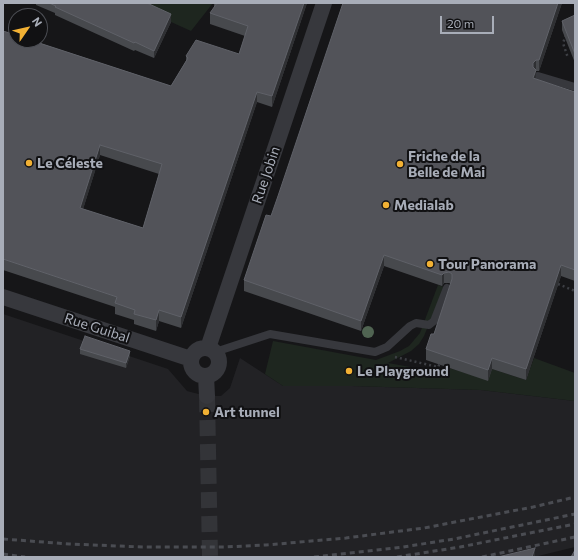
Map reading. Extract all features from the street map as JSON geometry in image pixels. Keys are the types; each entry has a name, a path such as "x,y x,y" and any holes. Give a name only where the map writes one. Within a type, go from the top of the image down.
{"street":[{"name":"Rue Jobin","path":"211,350 324,3"},
{"name":"Rue Guibal","path":"3,297 191,359"},
{"path":"202,347 211,350 219,362 218,367 211,374 206,376 196,373 190,364 193,354 202,347"},
{"path":"206,376 208,396"}],"lane":[{"path":"538,76 575,87"},
{"path":"211,350 270,334 375,352 386,347 410,326 416,323 429,325 434,321 447,288"}],"path":[{"path":"568,28 563,43 568,58"},
{"path":"558,284 575,291"},
{"path":"375,352 438,367 441,359"},
{"path":"437,360 444,362"}],"shaded area":[{"path":"129,3 213,3 191,31"},
{"name":"Le Playground","path":"438,285 444,287 424,336 419,344 411,351 388,363 444,373 446,367 488,380 492,369 526,380 534,358 575,373 575,401 481,390 352,386 283,386 265,374 273,341 376,360 400,351 409,346 420,333"},
{"path":"3,314 168,369 187,391 206,396 221,396 230,388 240,358 283,386 352,386 481,390 575,401 575,547 534,557 3,557"}],"building":[{"path":"49,3 147,3 171,14 154,51"},
{"path":"217,3 304,3 272,96 257,92 181,317 159,310 156,320 134,314 135,310 115,303 117,297 3,259 3,31 8,33 8,48 48,48 48,46 171,86 188,58 186,56 196,40 239,54 248,26 210,13","holes":["100,145 162,164 143,228 80,208"]},
{"name":"Friche de la Belle de Mai","path":"343,3 558,3 539,60 536,60 533,63 533,67 536,70 533,78 575,92 575,270 561,265 526,369 492,358 488,370 426,349 431,334 434,334 452,279 452,274 449,272 442,275 384,255 361,321 244,280 266,215 271,216"},
{"path":"575,15 575,54 562,21"},
{"path":"85,336 130,351 126,363 80,349"},
{"path":"535,548 532,557 498,557"},
{"path":"575,550 575,557 571,557"}],"tunnel":[{"path":"207,396 210,557"}],"railway":[{"path":"3,539 69,544 143,547 225,547 266,545 346,538 424,528 533,507 575,497"},
{"path":"314,557 403,547 454,539 575,514"},
{"path":"397,557 460,547 575,524"},
{"path":"482,557 575,537"},
{"path":"3,554 25,557"}],"place":[{"name":"Le Céleste","path":"29,163"},
{"name":"Friche de la Belle de Mai","path":"400,164"},
{"name":"Medialab","path":"386,205"},
{"name":"Tour Panorama","path":"430,264"},
{"name":"Le Playground","path":"349,371"},
{"name":"Art tunnel","path":"206,412"}]}
